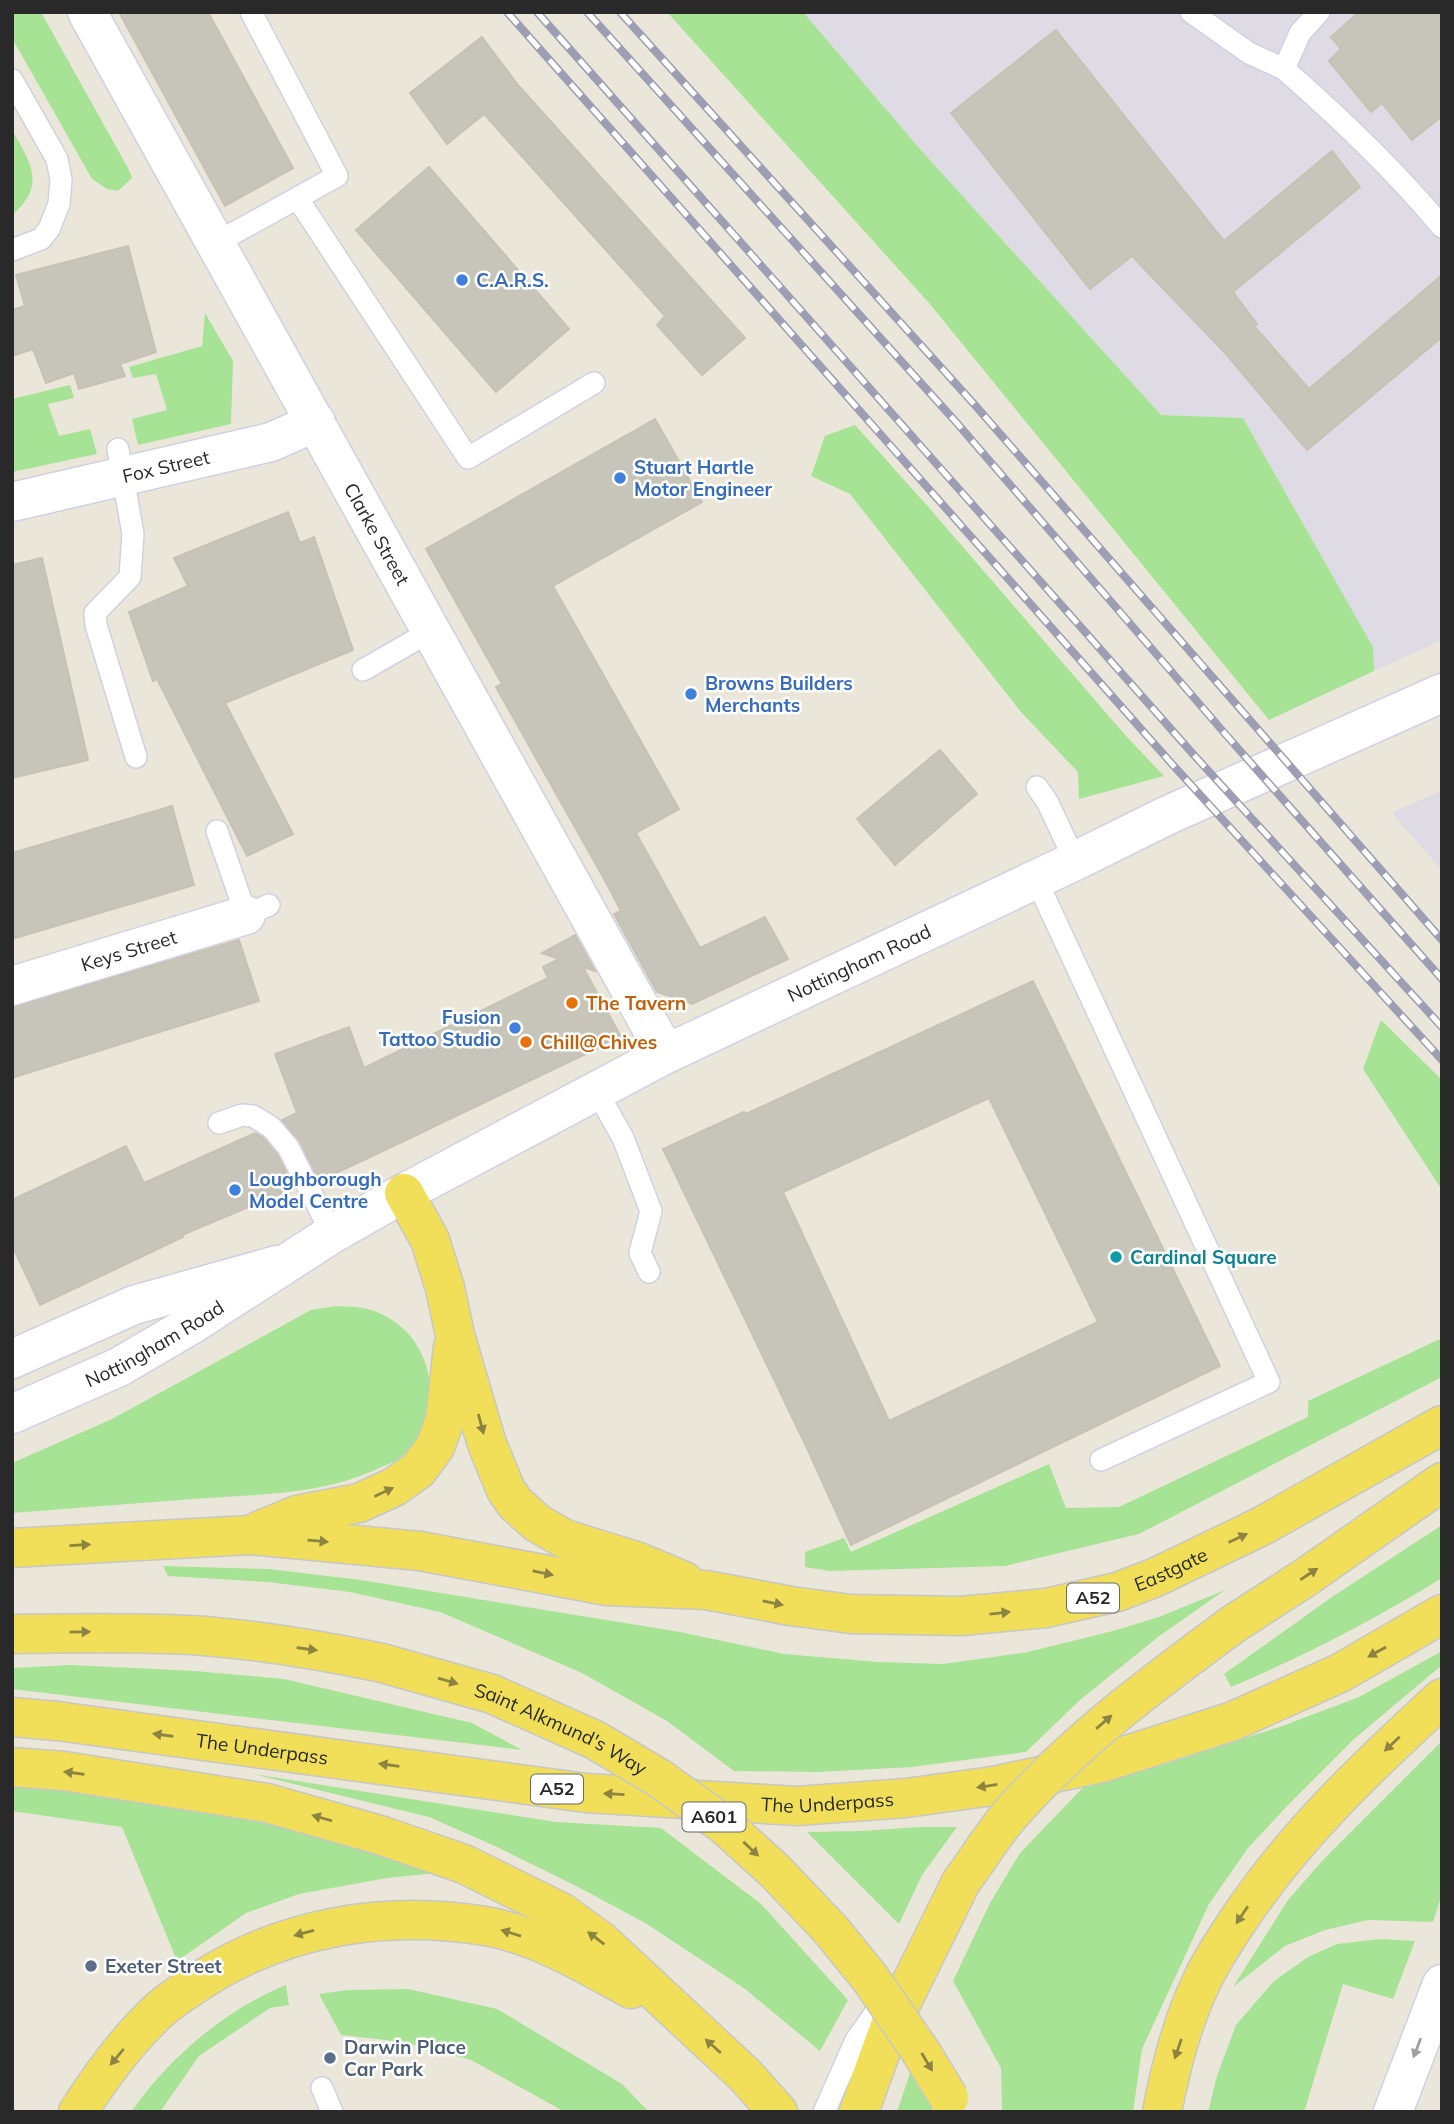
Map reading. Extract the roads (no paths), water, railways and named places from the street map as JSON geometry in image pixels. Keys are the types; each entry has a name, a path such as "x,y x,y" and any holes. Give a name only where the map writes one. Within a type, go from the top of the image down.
{"main road":[{"path":"404,1192 430,1240 487,1444 506,1490 526,1514 565,1539 636,1561 706,1590"},
{"path":"250,1535 297,1514 359,1503 394,1487 418,1470 435,1447 444,1420 455,1335"},
{"name":"Eastgate","path":"706,1590 851,1614 906,1616 961,1616 1046,1608 1075,1602 1117,1592 1154,1578 1261,1527 1442,1425"},
{"path":"859,2112 890,2026 942,1918 961,1882 1007,1818 1074,1749 1130,1700 1231,1625 1306,1577 1442,1482"},
{"name":"A52","path":"12,1548 250,1535 420,1551 607,1586 706,1590"},
{"name":"The Underpass","path":"12,1717 586,1793 797,1805 906,1798 993,1786 1102,1763 1233,1721 1340,1673 1442,1614"},
{"name":"Saint Alkmund's Way","path":"12,1634 93,1632 192,1635 313,1649 382,1663 492,1694 595,1740 659,1778 723,1824 775,1871 831,1930 870,1978 921,2052 952,2105"},
{"path":"1162,2112 1171,2069 1198,1987 1214,1956 1258,1890 1299,1838 1369,1766 1442,1698"},
{"path":"12,1767 64,1771 267,1803 383,1836 464,1864 561,1912 601,1941 744,2075 778,2112"},
{"path":"78,2112 107,2069 150,2019 195,1985 242,1957 293,1936 371,1921 426,1921 486,1926 520,1936 584,1963 682,2017"}],"street":[{"name":"Clarke Street","path":"87,12 494,740 666,1054"},
{"name":"Fox Street","path":"12,502 120,462 271,442 316,422"},
{"name":"Nottingham Road","path":"12,1414 119,1367 404,1192 666,1054 1168,815 1442,693"},
{"name":"Keys Street","path":"12,986 258,910"},
{"name":"Nottingham Road","path":"16,1347 134,1305 289,1261"},
{"path":"1393,2112 1442,1984"}],"lane":[{"path":"215,244 337,176 251,12"},
{"path":"1191,12 1249,53 1284,69 1384,162 1441,225"},
{"path":"1284,69 1300,33 1319,12"},
{"path":"12,80 57,159 61,180 59,204 49,229 41,239 12,250"},
{"path":"298,199 468,458 594,383"},
{"path":"120,462 133,534 130,577 96,613 96,625 136,757"},
{"path":"363,670 431,631"},
{"path":"1037,787 1048,803 1075,861"},
{"path":"217,831 258,910"},
{"path":"1036,879 1269,1382 1101,1460"},
{"path":"596,1090 623,1138 651,1211 640,1254 649,1272"},
{"path":"219,1123 242,1115 253,1116 271,1127 288,1147 332,1234"},
{"path":"824,2112 856,2040 942,1918"},
{"path":"322,2088 332,2112"}],"railway":[{"path":"507,12 1172,764 1442,1060"},
{"path":"537,12 1193,754 1442,1027"},
{"path":"587,12 956,422 1227,736 1442,979"},
{"path":"620,12 974,404 1442,940"}],"place":[{"name":"C.A.R.S.","path":"462,280"},
{"name":"Stuart Hartle Motor Engineer","path":"620,478"},
{"name":"Browns Builders Merchants","path":"691,694"},
{"name":"The Tavern","path":"572,1003"},
{"name":"Fusion Tattoo Studio","path":"515,1028"},
{"name":"Chill@Chives","path":"526,1042"},
{"name":"Loughborough Model Centre","path":"235,1190"},
{"name":"Cardinal Square","path":"1116,1257"},
{"name":"Exeter Street","path":"91,1966"},
{"name":"Darwin Place Car Park","path":"330,2058"}]}
